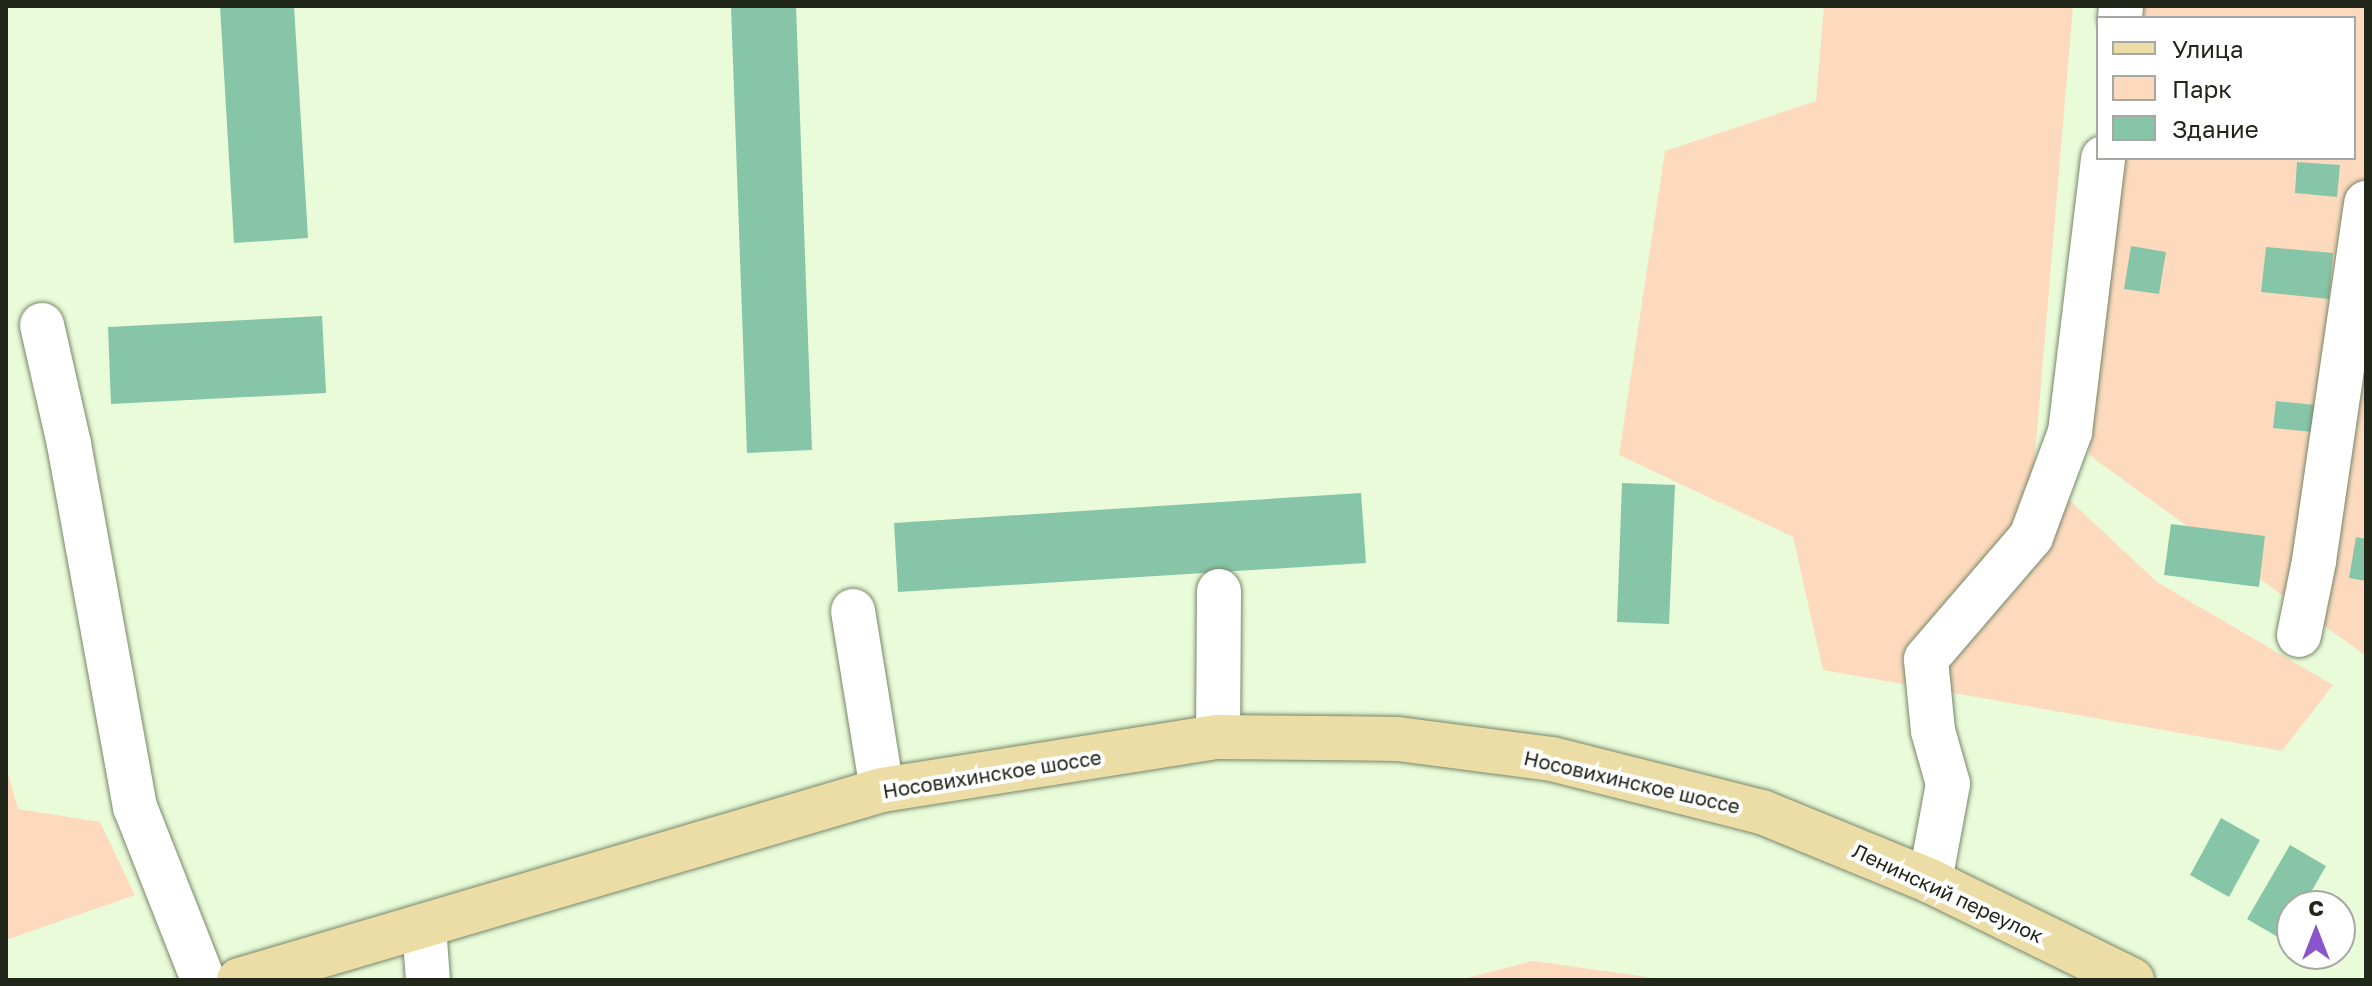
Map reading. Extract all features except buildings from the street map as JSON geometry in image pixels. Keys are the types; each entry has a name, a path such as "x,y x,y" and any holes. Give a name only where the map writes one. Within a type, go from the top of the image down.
{"main road":[{"name":"Носовихинское шоссе","path":"239,980 882,790 1218,737 1398,739 1552,759 1762,812"},
{"name":"Ленинский переулок","path":"1762,812 1930,881 2132,980"}],"street":[{"path":"1930,881 1948,784 1933,731 1926,659 2031,537 2070,432 2103,160"},
{"path":"2299,635 2314,561 2366,203"},
{"path":"42,325 69,444 135,807 203,980"},
{"path":"1218,737 1219,591"},
{"path":"853,611 882,790"},
{"path":"424,926 428,980"}],"green space":[{"path":"1824,6 2073,6 2034,467 2157,582 2333,685 2282,751 1823,670 1793,537 1619,455 1665,151 1816,101"},
{"path":"2131,6 2366,6 2366,656 2089,455 2117,160 2356,160 2356,16 2130,16"},
{"path":"6,766 18,809 100,822 135,895 6,940"},
{"path":"1533,961 1669,980 1459,980"}]}
